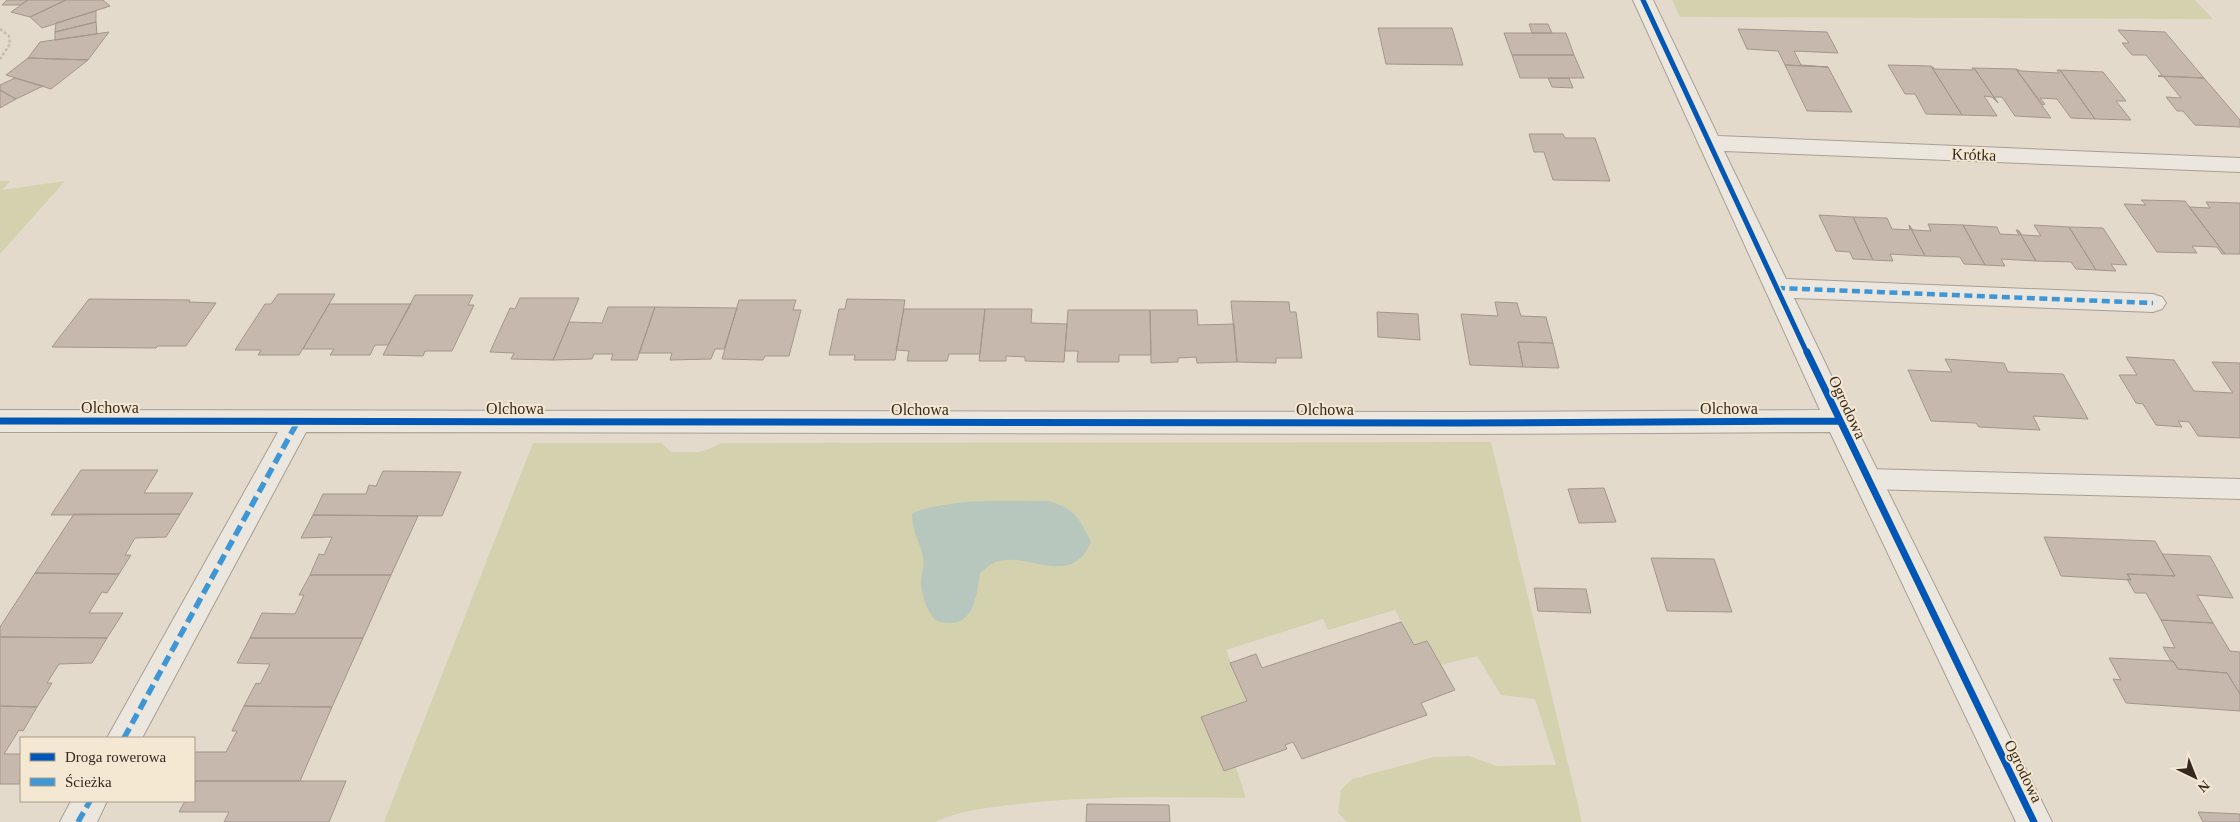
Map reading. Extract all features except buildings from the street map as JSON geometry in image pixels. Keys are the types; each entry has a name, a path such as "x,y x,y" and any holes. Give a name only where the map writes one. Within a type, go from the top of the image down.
{"street":[{"name":"Ogrodowa","path":"1643,0 1708,143 1867,480 2034,822"},
{"name":"Krótka","path":"1708,143 2240,165"},
{"path":"1777,288 2153,303"},
{"name":"Olchowa","path":"0,421 1470,423 1839,421"},
{"path":"125,737 298,421"},
{"path":"78,822 89,802"}],"lane":[{"path":"1867,480 2240,489"}],"path":[{"path":"0,29 9,36 10,44 0,59"}],"shaded area":[{"path":"1672,0 2195,0 2213,19 1680,17"},
{"path":"0,181 10,181 2,190 65,181 0,254"},
{"path":"1491,442 1582,822 1347,822 1338,813 1341,790 1352,779 1434,757 1469,756 1497,766 1556,765 1535,699 1501,695 1477,656 1441,665 1427,641 1414,645 1395,610 1328,630 1323,619 1226,650 1247,701 1201,717 1224,771 1236,767 1246,798 1128,797 1039,802 972,810 935,822 384,822 533,443 662,443 671,452 691,452 702,451 721,443"},
{"path":"1048,501 1065,507 1079,520 1091,542 1082,556 1072,564 1060,566 1008,560 996,562 980,573 973,606 964,618 958,622 949,623 935,620 927,608 923,594 921,580 924,560 913,526 912,513 928,508 961,503"}],"marked path":[{"path":"1777,288 2153,303"},
{"path":"125,737 298,421"},
{"path":"78,822 89,802"}],"cycle path":[{"path":"1643,0 1839,421 2034,822"},
{"path":"0,421 1460,423 1839,421"}]}
